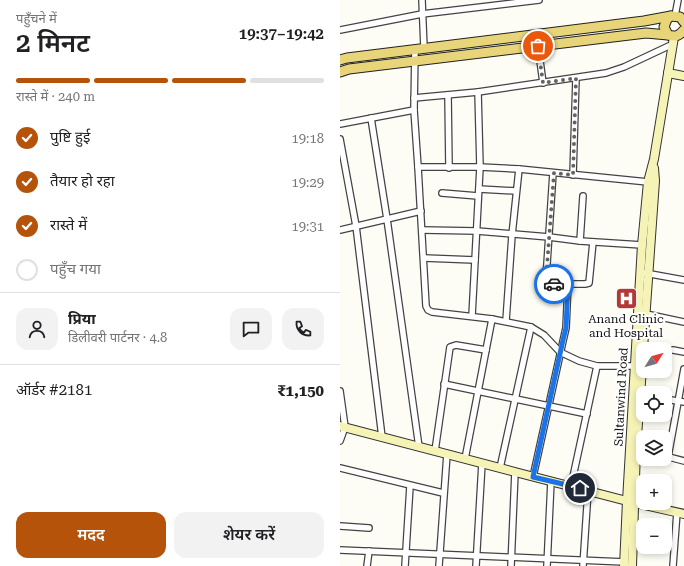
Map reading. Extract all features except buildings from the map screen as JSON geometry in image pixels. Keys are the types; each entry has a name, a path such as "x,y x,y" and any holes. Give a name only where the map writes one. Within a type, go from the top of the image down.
{"main road":[{"path":"677,36 664,27 664,23 667,19 679,18"},
{"path":"340,60 644,21 679,18"},
{"path":"340,72 350,69 646,33 677,36"},
{"name":"Sultanwind Road","path":"639,342 640,272 648,182 654,159 668,72 677,36"},
{"path":"668,72 684,76"},
{"name":"Sultanwind Road","path":"644,342 655,181 654,159"},
{"name":"Sultanwind Road","path":"627,565 637,378"},
{"path":"342,426 630,502 680,513"},
{"name":"Sultanwind Road","path":"630,502 637,466"}],"street":[{"path":"422,0 419,49 415,61 414,110 426,306 428,310 432,312 492,318 531,327 544,335 560,352 580,362 597,366 636,366"},
{"path":"340,30 422,14 539,0"},
{"path":"678,0 679,18"},
{"path":"414,98 478,92 606,73 624,67 677,36"},
{"path":"538,46 543,83"},
{"path":"573,175 576,78"},
{"path":"472,316 480,167 478,92"},
{"path":"448,95 449,168"},
{"path":"340,124 414,110"},
{"path":"371,118 387,219 419,447"},
{"path":"340,139 356,226 382,437"},
{"path":"418,167 480,167 519,169 648,182"},
{"path":"506,321 512,235 519,169"},
{"path":"554,173 546,282 549,284 587,284 590,281 593,242"},
{"path":"479,189 516,191"},
{"path":"442,193 478,196"},
{"path":"580,241 583,196"},
{"path":"340,230 421,211"},
{"path":"422,230 477,231 580,241 642,245"},
{"path":"424,258 475,260"},
{"path":"640,272 684,280"},
{"path":"533,477 566,328 568,284"},
{"path":"646,314 684,322"},
{"path":"466,459 492,318"},
{"path":"500,468 531,327"},
{"path":"435,451 450,347 456,345 486,350"},
{"path":"673,350 684,352"},
{"path":"571,486 597,366"},
{"path":"672,435 681,401 684,369"},
{"path":"444,384 587,414"},
{"path":"340,391 342,426 340,441"},
{"path":"439,566 443,493 447,454"},
{"path":"672,458 684,461"},
{"path":"476,566 482,463"},
{"path":"340,468 443,493"},
{"path":"511,566 515,472"},
{"path":"547,566 551,481"},
{"path":"405,566 410,486"},
{"path":"583,563 588,491"},
{"path":"673,566 680,513"},
{"path":"340,526 369,528"},
{"path":"340,550 511,557 627,565"},
{"path":"368,566 369,551"}],"way so far":[{"path":"538,46 543,83 576,78 573,175 554,173 546,279 546,282 549,284 554,284"}],"place":[{"name":"Anand Clinic and Hospital","path":"626,298"}],"route":[{"path":"554,284 568,284 566,328 533,477 580,488"}]}
